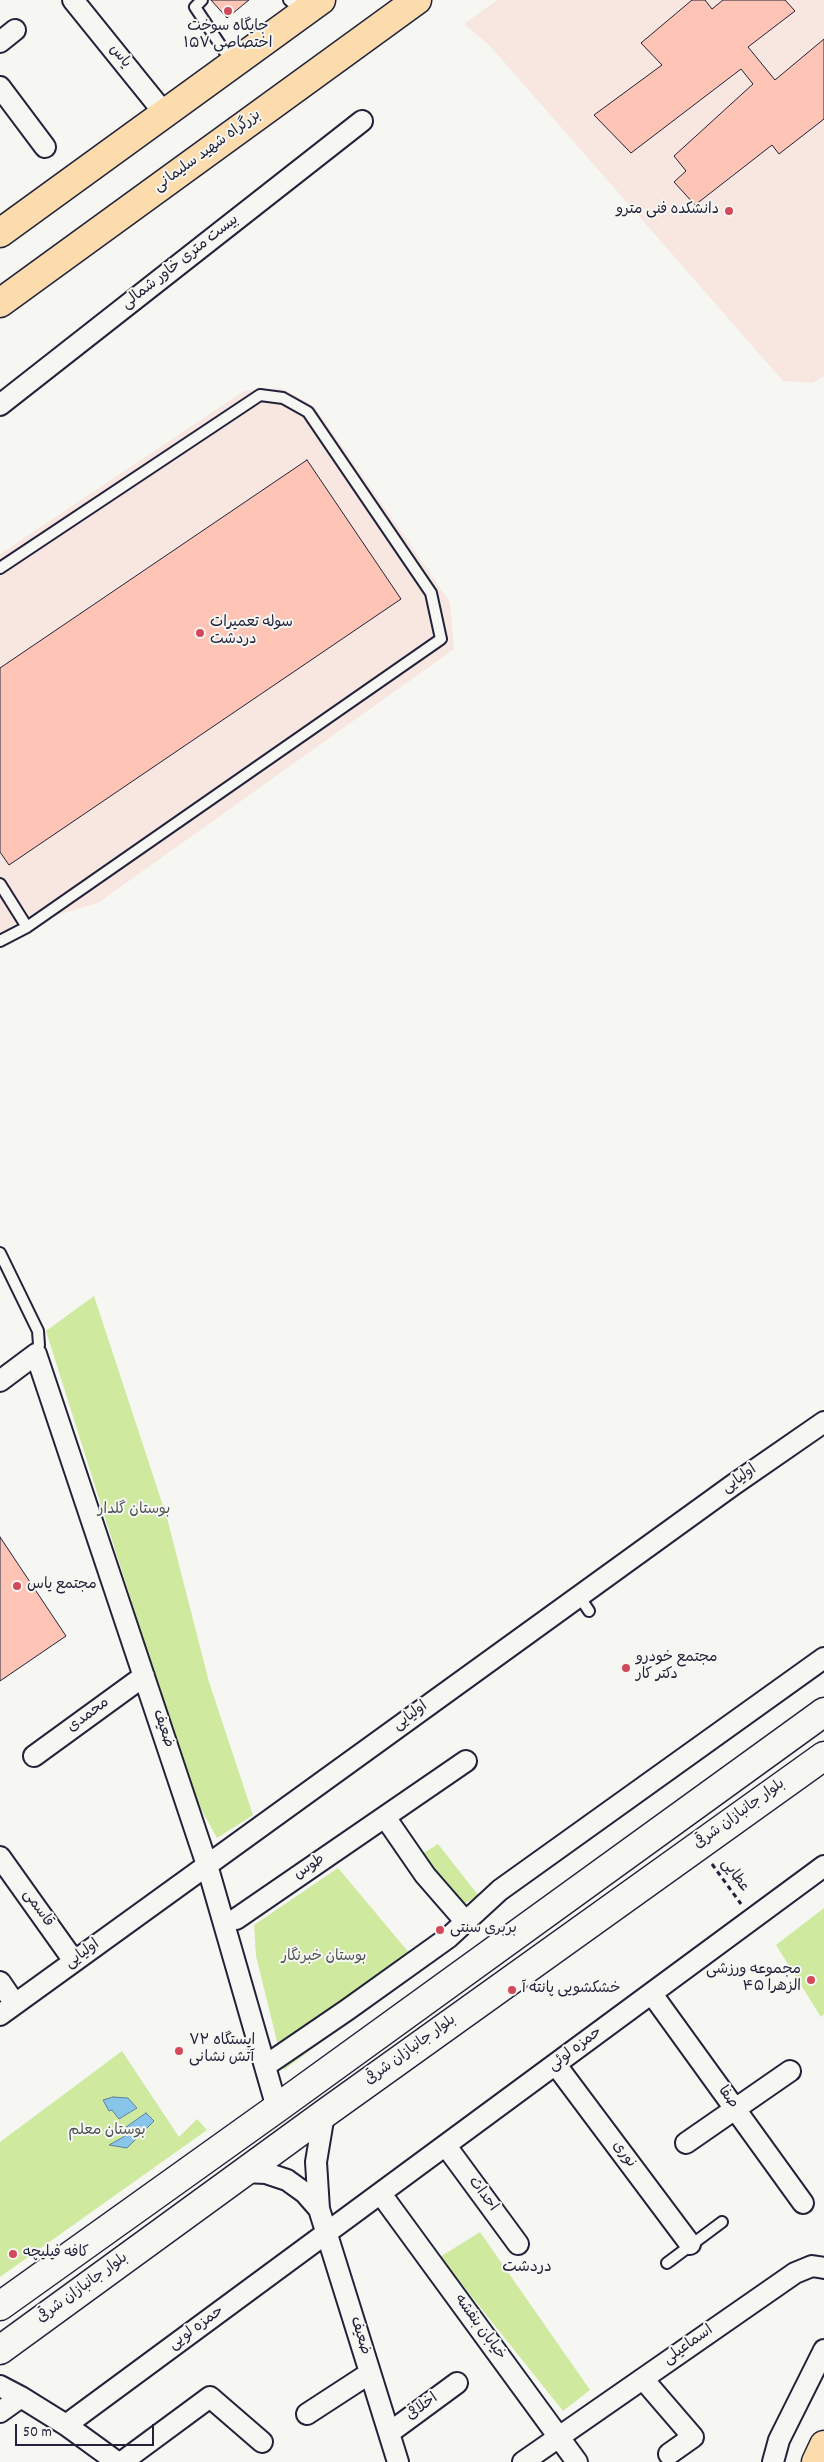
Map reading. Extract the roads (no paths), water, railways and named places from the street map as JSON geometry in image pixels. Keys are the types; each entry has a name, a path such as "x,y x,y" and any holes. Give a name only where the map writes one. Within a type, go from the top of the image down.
{"highway":[{"name":"بزرگراه شهید سلیمانی","path":"0,303 417,0"},
{"path":"0,233 233,64 305,4"},
{"path":"816,2462 824,2444"}],"main road":[{"path":"0,2306 824,1712"},
{"name":"بلوار جانبازان شرقی","path":"0,2350 324,2114 824,1756"}],"street":[{"name":"یاس","path":"73,0 165,114"},
{"path":"0,87 45,147"},
{"name":"بیست متری خاور شمالی","path":"0,405 362,121"},
{"path":"0,1380 36,1354"},
{"name":"ضعیف","path":"36,1354 207,1865 277,2108"},
{"name":"اولیایی","path":"7,2010 207,1865 584,1604 824,1422"},
{"path":"265,2066 449,1937 500,1890 684,1753 824,1658"},
{"name":"محمدی","path":"34,1756 144,1676"},
{"name":"طوس","path":"236,1919 466,1761"},
{"path":"384,1817 425,1875 465,1921"},
{"name":"قاسمی","path":"0,1856 74,1962"},
{"name":"حمزه لوئی","path":"328,2233 824,1866"},
{"path":"0,1982 7,2010"},
{"name":"صفا","path":"652,1994 803,2203"},
{"name":"نوری","path":"556,2064 690,2244"},
{"path":"686,2143 790,2071"},
{"path":"319,2209 316,2162 324,2114"},
{"name":"احداث","path":"446,2146 518,2244"},
{"path":"244,2172 266,2173 287,2180 305,2193 319,2209"},
{"name":"خیابان بنفشه","path":"381,2194 577,2462"},
{"name":"ضعیف","path":"319,2209 398,2462"},
{"name":"حمزه لویی","path":"66,2425 328,2233"},
{"name":"اسماعیلی","path":"523,2462 794,2273 812,2266 824,2268"},
{"path":"773,2462 779,2440 824,2350"},
{"path":"308,2414 370,2373"},
{"path":"643,2379 693,2437 668,2454"},
{"name":"اخلاقی","path":"389,2433 457,2383"},
{"path":"0,2386 66,2425 117,2462"},
{"path":"0,2412 21,2397"},
{"path":"122,2462 210,2397 262,2442"}],"lane":[{"path":"202,0 195,7 233,64"},
{"path":"0,568 260,395 283,398 308,412 431,593 441,639 27,927 0,941"},
{"path":"0,884 27,927"},
{"path":"0,1253 38,1331 39,1345 36,1354"},
{"path":"667,2263 722,2222"}],"water":[{"path":"113,2097 128,2098 137,2108 119,2119 112,2110 109,2111 103,2100"},
{"path":"146,2113 154,2121 127,2148 109,2145 125,2136 126,2127"}],"place":[{"name":"جایگاه سوخت اختصاصی ۱۵۷","path":"228,11"},
{"name":"دانشکده فنی مترو","path":"729,211"},
{"name":"سوله تعمیرات دردشت","path":"200,633"},
{"name":"مجتمع یاس","path":"17,1586"},
{"name":"مجتمع خودرو دکتر کار","path":"626,1668"},
{"name":"بربری سنتی","path":"440,1930"},
{"name":"مجموعه ورزشی الزهرا ۴۵","path":"811,1980"},
{"name":"خشکشویی پانته آ","path":"512,1990"},
{"name":"ایستگاه ۷۲ آتش نشانی","path":"179,2051"},
{"name":"کافه فیلیچه","path":"13,2254"}],"district":[{"name":"دردشت","path":"527,2269"}],"park label":[{"name":"بوستان گلدار","path":"134,1511"},
{"name":"بوستان خبرنگار","path":"324,1958"},
{"name":"بوستان معلم","path":"107,2132"}]}
